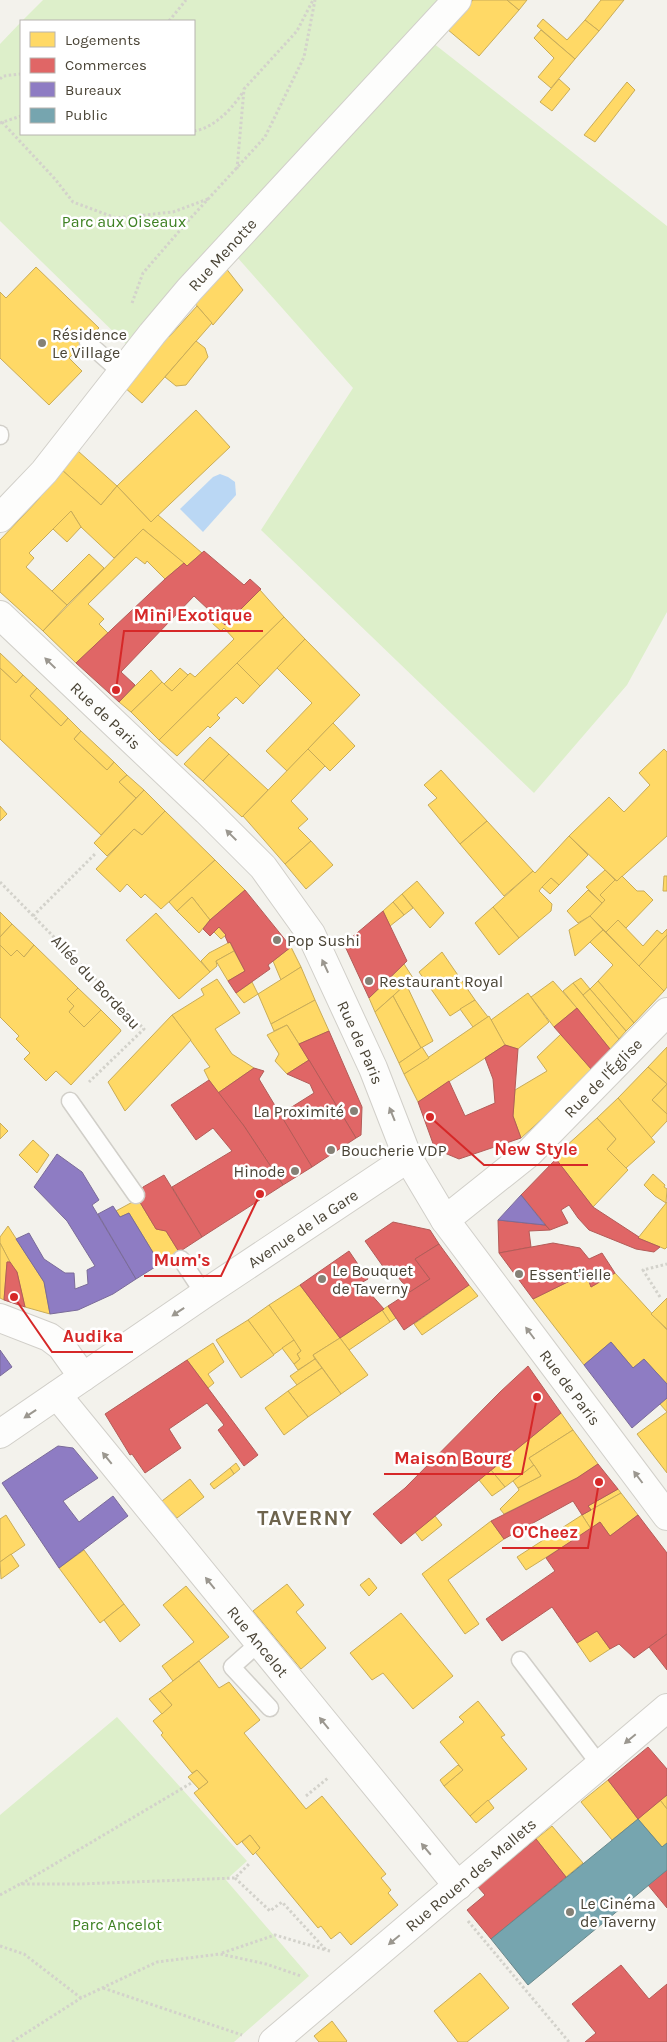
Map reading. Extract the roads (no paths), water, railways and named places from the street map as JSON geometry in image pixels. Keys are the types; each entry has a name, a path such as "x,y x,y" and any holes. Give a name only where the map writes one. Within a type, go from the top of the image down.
{"street":[{"name":"Rue Menotte","path":"0,518 44,472 152,334 196,283 457,0"},
{"name":"Rue de Paris","path":"0,615 207,811 263,867 311,934 373,1068 408,1158 445,1220 667,1516"},
{"name":"Rue de l'Église","path":"445,1220 529,1153 667,1012"},
{"name":"Avenue de la Gare","path":"0,1434 204,1294 408,1158"},
{"path":"0,1318 49,1337 61,1346 83,1377"},
{"name":"Rue Ancelot","path":"57,1395 409,1829 452,1891"},
{"name":"Rue Rouen des Mallets","path":"273,2042 667,1708"}],"lane":[{"path":"88,343 122,372"},
{"path":"70,1101 136,1195"},
{"path":"180,1259 204,1294"},
{"path":"259,1643 232,1667 270,1708"},
{"path":"520,1660 600,1765"}],"water":[{"path":"220,474 235,482 236,495 203,532 180,509 213,477"}],"place":[{"name":"Résidence Le Village","path":"42,343"},
{"name":"Mini Exotique","path":"116,690"},
{"name":"Pop Sushi","path":"277,940"},
{"name":"Restaurant Royal","path":"369,981"},
{"name":"La Proximité","path":"354,1111"},
{"name":"New Style","path":"430,1117"},
{"name":"Boucherie VDP","path":"331,1150"},
{"name":"Hinode","path":"295,1171"},
{"name":"Mum's","path":"260,1194"},
{"name":"Essent'ielle","path":"519,1274"},
{"name":"Le Bouquet de Taverny","path":"322,1279"},
{"name":"Audika","path":"14,1297"},
{"name":"Maison Bourg","path":"537,1397"},
{"name":"O'Cheez","path":"599,1482"},
{"name":"Le Cinéma de Taverny","path":"570,1912"}],"district":[{"name":"TAVERNY","path":"305,1518"}],"park label":[{"name":"Parc aux Oiseaux","path":"124,221"},
{"name":"Parc Ancelot","path":"117,1924"}]}
